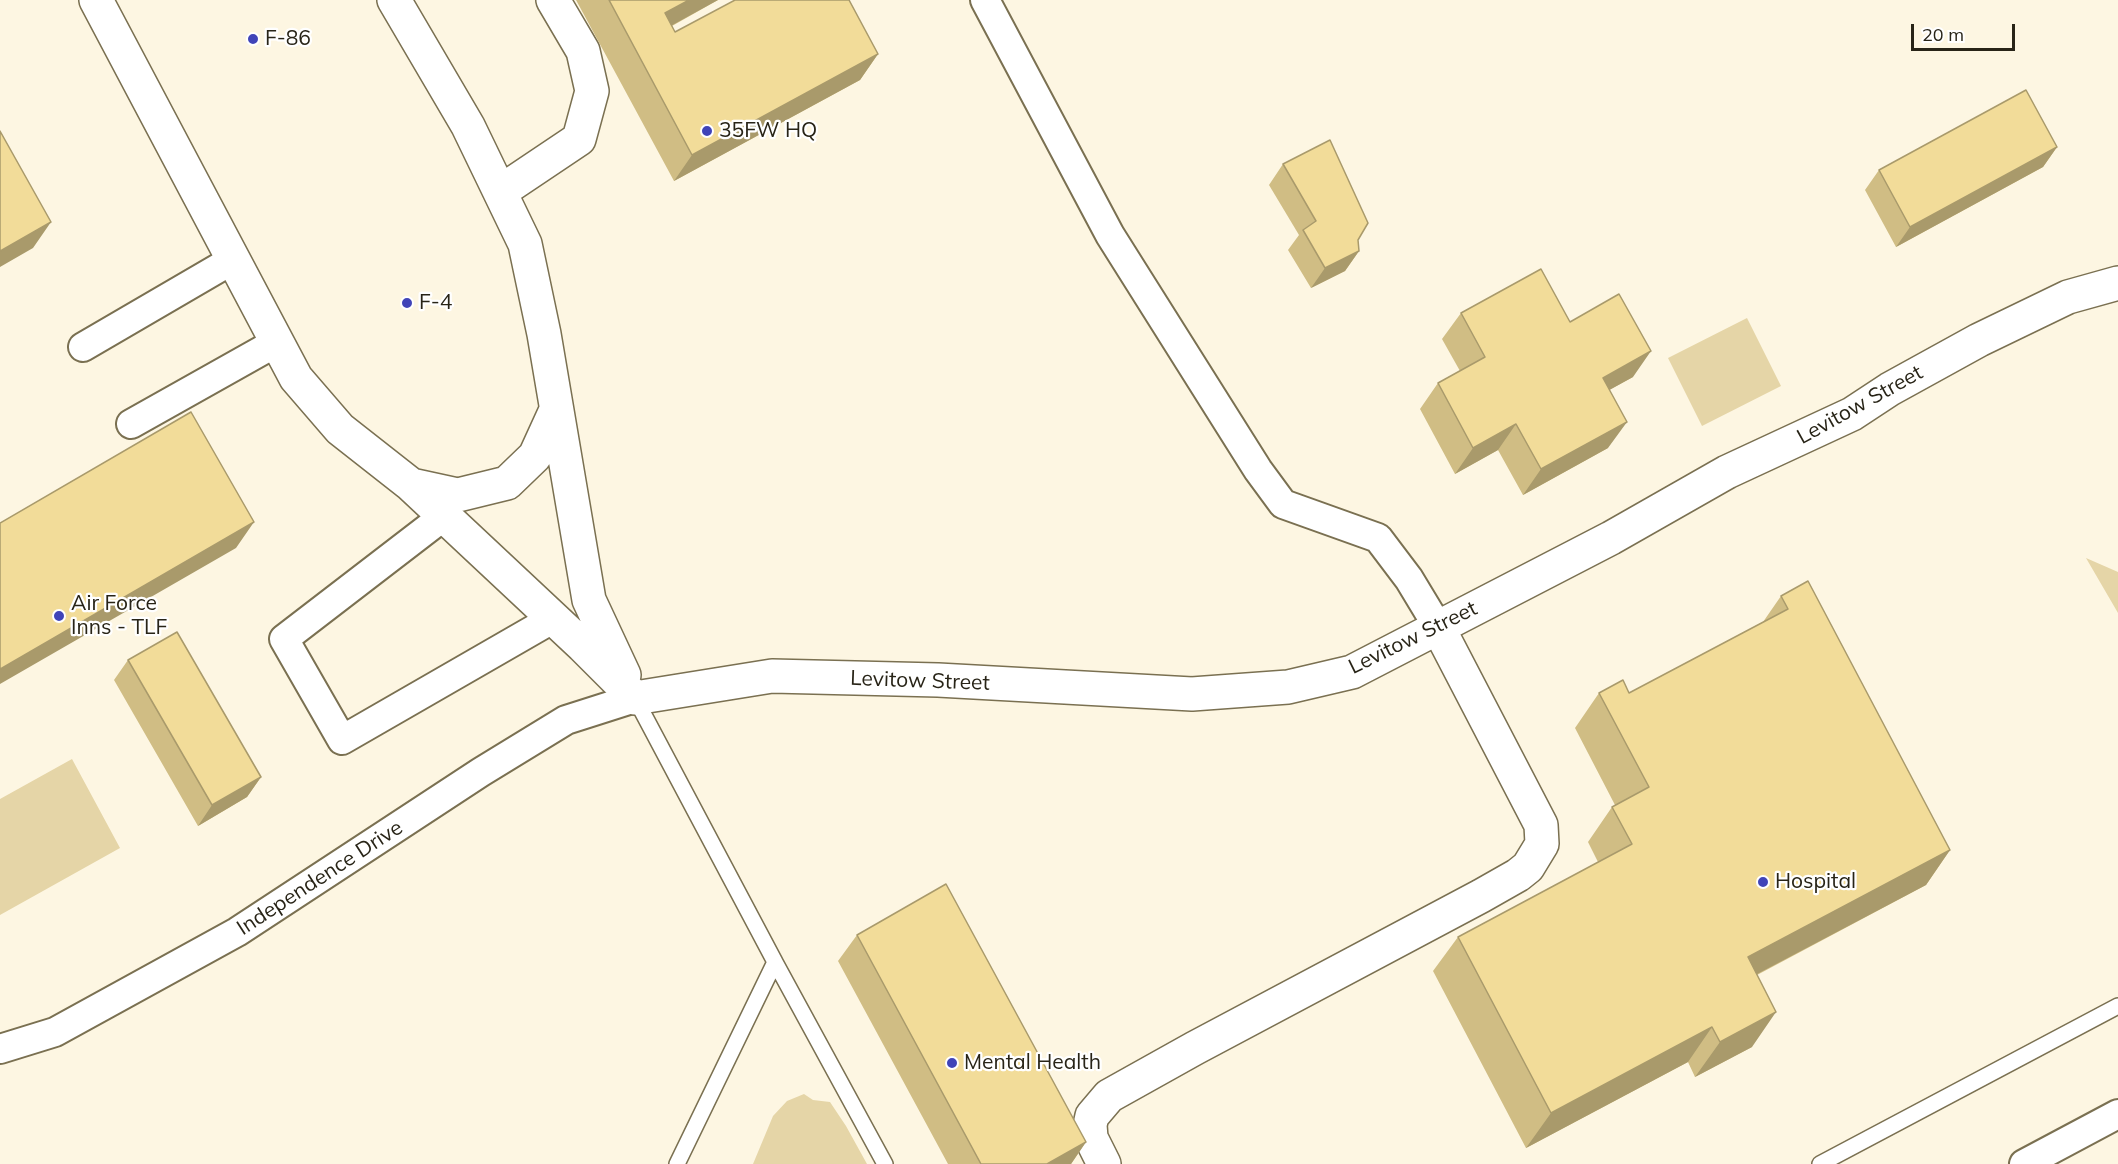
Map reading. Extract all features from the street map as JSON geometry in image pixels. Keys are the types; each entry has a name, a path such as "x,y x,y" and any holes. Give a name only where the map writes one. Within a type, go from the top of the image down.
{"street":[{"path":"96,0 297,378 340,429 410,484 554,618 635,698"},
{"path":"394,0 468,126 525,244 544,334 589,600 635,698"},
{"path":"500,192 579,139 591,91 583,51 553,0"},
{"path":"985,0 1110,235 1258,470 1283,504 1378,538 1409,579 1438,627 1541,825 1542,843 1528,867 1518,875 1109,1096 1092,1116 1090,1125 1091,1138 1104,1164"},
{"path":"83,348 234,260"},
{"name":"Levitow Street","path":"635,698 772,676 938,680 1192,694 1288,687 1352,672 1611,538 1727,472 1852,414 1890,388 1979,339 2068,297 2118,283"},
{"path":"131,424 277,342"},
{"path":"410,484 458,495 507,483 535,456 556,410"},
{"path":"444,516 284,639 342,740 554,618"},
{"name":"Independence Drive","path":"0,1049 55,1032 237,932 471,779 566,720 635,698"},
{"path":"2024,1164 2118,1114"}],"lane":[{"path":"635,698 885,1164"},
{"path":"677,1164 775,962"},
{"path":"1820,1164 2118,1006"}],"shaded area":[{"path":"1747,318 1781,386 1702,426 1668,358"},
{"path":"2086,558 2118,572 2118,613"},
{"path":"72,759 120,848 0,915 0,799"},
{"path":"804,1094 813,1100 830,1102 867,1164 753,1164 773,1116 787,1101"}],"building":[{"name":"35FW HQ","path":"609,0 689,0 665,13 675,32 735,0 849,0 878,54 692,155"},
{"path":"2026,90 2057,147 1910,227 1879,170"},
{"path":"0,131 51,222 0,251"},
{"path":"1330,140 1368,223 1358,240 1359,251 1325,268 1303,230 1316,221 1283,164"},
{"path":"1541,269 1570,322 1619,294 1651,351 1603,378 1627,422 1541,469 1516,424 1473,448 1438,383 1485,357 1461,313"},
{"name":"Air Force Inns - TLF","path":"191,412 254,522 0,669 0,523"},
{"name":"Hospital","path":"1808,581 1950,850 1748,957 1776,1012 1720,1042 1712,1027 1551,1113 1458,937 1632,844 1612,807 1649,787 1599,693 1623,680 1629,693 1788,609 1781,596"},
{"path":"177,632 261,777 212,805 128,660"},
{"name":"Mental Health","path":"946,884 1086,1142 1047,1164 981,1164 857,935"}],"place":[{"name":"F-86","path":"253,39"},
{"name":"35FW HQ","path":"707,131"},
{"name":"F-4","path":"407,303"},
{"name":"Air Force Inns - TLF","path":"59,616"},
{"name":"Hospital","path":"1763,882"},
{"name":"Mental Health","path":"952,1063"}]}
